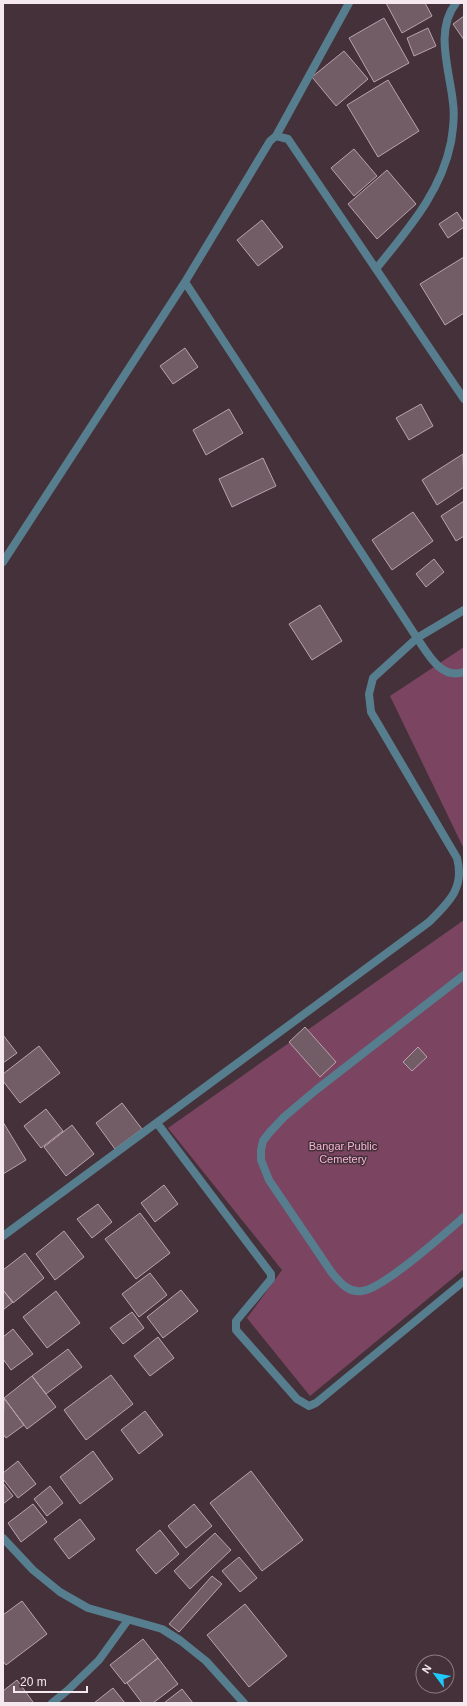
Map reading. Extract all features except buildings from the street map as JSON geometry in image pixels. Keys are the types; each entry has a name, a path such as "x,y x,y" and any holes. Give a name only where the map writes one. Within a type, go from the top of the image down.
{"street":[{"path":"3,562 185,282 270,141 276,136 349,3"},
{"path":"376,269 419,215 444,169 451,138 453,105 444,37 445,25 451,9 456,3"},
{"path":"276,136 288,139 464,399"},
{"path":"185,282 417,638 437,665 446,672 457,674 464,672"},
{"path":"3,1236 429,922 447,904 460,882 460,869 457,858 372,712 369,704 369,694 373,678 417,638 464,610"},
{"path":"464,975 351,1062 284,1117 269,1133 261,1150 261,1160 269,1180 332,1273 342,1285 353,1291 362,1291 375,1287 394,1274 464,1217"},
{"path":"157,1123 271,1274 271,1279 236,1320 236,1330 297,1399 309,1406 316,1403 464,1281"},
{"path":"3,1538 33,1570 60,1592 88,1608 162,1629 181,1641 206,1661 244,1703"},
{"path":"52,1703 68,1690 99,1660 128,1620"}],"green space":[{"path":"464,647 464,849 390,696"},
{"name":"Bangar Public Cemetery","path":"464,920 464,1269 310,1396 247,1318 282,1270 168,1128"}]}
